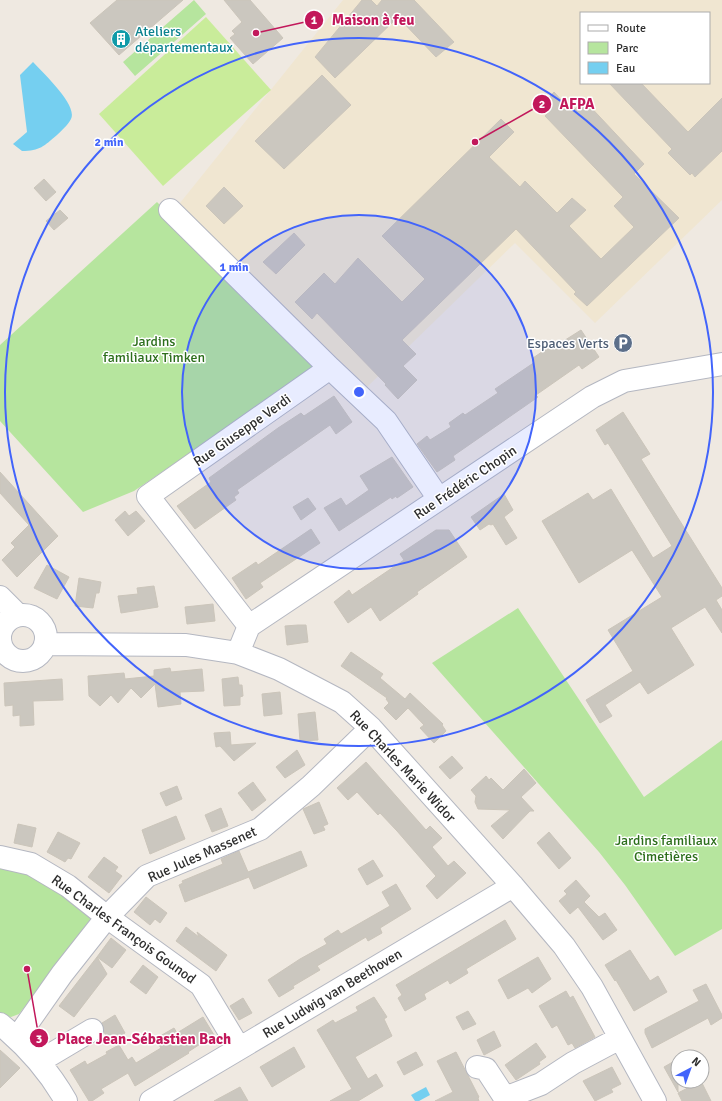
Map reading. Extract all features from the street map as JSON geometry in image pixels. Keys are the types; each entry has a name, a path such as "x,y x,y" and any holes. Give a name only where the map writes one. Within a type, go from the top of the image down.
{"street":[{"path":"170,210 330,368 386,421 438,499"},
{"name":"Rue Frédéric Chopin","path":"249,626 592,397 624,381 722,364"},
{"name":"Rue Giuseppe Verdi","path":"249,626 148,496 330,368"},
{"path":"0,597 17,614"},
{"path":"17,614 27,614 36,619 42,626 45,644 40,654 33,659 25,661 5,660 1,629 8,619 17,614"},
{"path":"238,653 249,626"},
{"name":"Rue Charles Marie Widor","path":"45,644 186,645 238,653 279,669 342,702 371,728 513,886 564,946 592,987 655,1101"},
{"name":"Rue Jules Massenet","path":"17,1038 62,974 107,918 147,876 260,829 312,786 371,728"},
{"name":"Rue Charles François Gounod","path":"0,857 31,864 68,886 107,918 201,985 239,1048"},
{"name":"Rue Ludwig van Beethoven","path":"150,1101 513,886"},
{"path":"0,1024 17,1038 40,1061 66,1101"},
{"path":"40,1061 92,1030"},
{"path":"477,1067 486,1069 505,1098 541,1084 573,1063 620,1038"}],"shaded area":[{"path":"343,0 722,0 722,200 595,323 515,243 364,390 176,208"}],"green space":[{"path":"194,0 206,14 135,76 123,62"},
{"path":"206,17 271,90 163,186 99,114"},
{"name":"Jardins familiaux Timken","path":"157,202 319,365 134,491 83,512 0,421 0,345"},
{"name":"Jardins familiaux Cimetières","path":"518,608 644,797 722,740 722,929 675,956 625,885 599,852 432,663"},
{"path":"0,865 42,876 91,918 89,924 19,1014 11,1017 0,1015"}],"water":[{"path":"33,62 65,98 72,113 71,119 68,123 49,142 38,149 22,151 13,144 27,132 20,75"},
{"path":"426,1087 430,1095 419,1101 415,1101 411,1095"}],"building":[{"name":"Ateliers départementaux","path":"117,0 183,0 119,55 90,23"},
{"path":"224,0 250,0 283,38 253,64 230,38 235,34 232,31 242,22"},
{"path":"362,0 371,0 377,6 382,0 414,0 454,42 436,57 398,17 335,78 315,57"},
{"path":"322,75 351,105 284,169 255,141"},
{"path":"610,84 642,84 688,132 722,98 722,151 695,177 692,173 690,175 668,153 672,149"},
{"path":"554,92 572,112 584,100 644,164 634,174 679,218 587,306 574,294 576,292 516,229 402,340 416,354 403,366 417,380 398,399 385,385 386,384 317,313 312,319 295,302 324,273 335,284 358,258 402,302 425,279 382,236 501,119 514,132 489,157 520,187 525,181 557,213 572,198 586,210 569,226 601,259 634,227 614,206 623,197 545,116 550,111 543,104"},
{"path":"44,179 56,192 46,201 34,188"},
{"path":"224,187 243,206 224,224 206,206"},
{"path":"60,210 68,218 54,230 46,221"},
{"path":"294,233 305,245 276,274 263,262"},
{"path":"581,330 599,357 582,369 579,365 536,395 538,397 453,456 455,460 437,472 417,444 427,436 430,440 451,427 449,423 463,413 465,415 498,393 495,389 535,362 533,358 549,347 551,349"},
{"path":"334,396 352,422 336,434 330,425 237,490 239,493 234,497 236,500 195,529 177,506 211,482 209,478 278,428 301,413 304,416"},
{"path":"623,412 650,454 641,459 722,588 722,596 716,600 722,610 722,633 705,607 671,628 694,665 648,694 640,682 605,705 612,716 600,723 586,700 633,671 608,630 662,597 632,550 579,583 542,521 588,493 593,500 611,489 653,558 672,546 608,443 605,445 596,430"},
{"path":"392,457 413,487 397,498 396,496 392,499 391,497 339,531 324,508 341,498 346,506 369,490 360,476"},
{"path":"0,472 58,536 17,577 2,560 15,547 11,543 29,525 0,493"},
{"path":"504,494 513,510 504,517 517,538 506,545 493,524 489,524 480,530 471,517"},
{"path":"308,498 316,509 301,520 293,507"},
{"path":"125,511 129,516 136,511 145,521 128,536 115,520"},
{"path":"311,529 320,543 260,583 263,587 246,599 232,578 256,562 258,565"},
{"path":"436,530 449,530 467,557 417,592 418,594 380,621 371,607 348,623 334,602 349,590 352,595 404,560 400,554"},
{"path":"47,565 69,577 57,599 34,588"},
{"path":"79,578 101,582 99,593 96,593 93,608 75,606"},
{"path":"154,586 158,607 121,613 118,596 138,594 137,588"},
{"path":"213,604 215,621 187,624 185,607"},
{"path":"306,625 308,642 287,645 285,626"},
{"path":"351,652 383,674 380,678 405,699 410,693 443,724 442,725 446,731 434,743 420,728 424,725 408,708 396,720 384,708 389,703 386,699 387,698 341,666"},
{"path":"170,668 171,672 202,669 204,691 180,692 181,704 158,707 155,684 141,698 131,688 118,703 111,695 100,706 89,696 88,676 124,673 125,679 154,676 154,670"},
{"path":"238,677 239,685 242,685 243,696 240,697 240,705 224,706 222,679"},
{"path":"62,679 63,700 33,701 34,725 20,726 20,715 13,716 13,705 5,706 4,683"},
{"path":"280,692 282,714 264,716 262,694"},
{"path":"315,712 318,740 300,741 298,714"},
{"path":"230,732 231,745 256,743 234,761 220,746 216,747 214,733"},
{"path":"297,750 305,765 285,778 276,767"},
{"path":"452,756 463,768 450,779 439,767"},
{"path":"366,762 426,830 430,826 442,838 432,847 448,866 454,861 466,873 437,899 426,886 436,876 397,831 380,813 378,815 357,792 348,800 337,788"},
{"path":"524,769 536,783 521,797 534,811 530,811 503,839 491,826 510,810 478,809 475,802 476,796 471,790 486,776 489,780 491,778 503,790"},
{"path":"253,782 266,800 252,811 238,793"},
{"path":"177,786 182,799 166,806 160,793"},
{"path":"319,802 328,824 323,826 325,830 314,834 303,809"},
{"path":"221,808 228,826 212,832 205,815"},
{"path":"176,816 185,839 150,854 142,830"},
{"path":"18,824 36,828 32,847 14,843"},
{"path":"58,832 80,843 71,859 68,858 65,862 47,852"},
{"path":"549,832 571,858 559,869 537,843"},
{"path":"239,851 248,872 301,851 307,866 254,889 249,877 185,902 179,885 183,883 182,881 223,864 221,859"},
{"path":"104,857 118,867 115,871 122,876 109,893 88,877"},
{"path":"373,860 383,876 367,885 358,869"},
{"path":"576,880 590,896 584,902 599,917 605,913 617,930 603,940 578,907 570,914 559,901 567,894 564,891"},
{"path":"396,884 411,909 380,928 382,933 368,941 366,937 317,966 320,970 293,986 294,988 279,997 268,980 300,959 327,944 324,939 338,930 341,934 390,906 382,892"},
{"path":"146,897 167,913 160,923 155,919 150,925 134,912"},
{"path":"505,920 516,939 466,969 468,973 450,984 448,980 424,994 426,999 405,1011 398,998 402,995 396,985"},
{"path":"186,927 199,937 197,932 227,955 216,971 176,941"},
{"path":"111,938 126,950 112,968 97,957"},
{"path":"630,950 650,981 658,976 667,992 634,1011 616,980 615,981 605,965"},
{"path":"97,957 107,974 74,1017 59,1006"},
{"path":"538,957 551,979 532,993 528,988 508,999 498,980"},
{"path":"143,965 158,977 146,994 130,982"},
{"path":"706,984 722,1015 722,1018 711,1025 708,1018 652,1048 645,1033 645,1029 699,1001 693,990"},
{"path":"566,991 570,998 573,996 595,1037 575,1048 572,1043 568,1045 557,1025 552,1028 539,1006"},
{"path":"374,997 387,1017 384,1019 392,1036 355,1057 368,1079 376,1074 383,1086 358,1101 330,1101 352,1089 317,1030 333,1020 335,1023 358,1011 356,1007"},
{"path":"243,998 252,1013 239,1020 230,1006"},
{"path":"468,1011 476,1024 463,1030 456,1017"},
{"path":"115,1015 125,1033 110,1042 104,1032 102,1023"},
{"path":"203,1017 214,1035 188,1052 189,1053 135,1086 128,1073 101,1089 104,1093 92,1101 89,1101 70,1070 85,1061 87,1065 107,1054 106,1052 119,1045 128,1060 132,1057 136,1063 161,1048 155,1039 174,1028 177,1033"},
{"path":"494,1031 501,1046 484,1055 477,1040"},
{"path":"536,1043 546,1057 539,1062 540,1064 516,1080 505,1065"},
{"path":"294,1047 305,1067 272,1087 260,1067"},
{"path":"0,1050 20,1068 0,1088"},
{"path":"416,1052 423,1065 404,1075 397,1062"},
{"path":"456,1052 479,1097 479,1101 435,1101 453,1092 437,1061"},
{"path":"670,1064 670,1078 664,1067"},
{"path":"612,1067 621,1084 611,1089 613,1092 595,1101 583,1081"},
{"path":"240,1087 248,1101 214,1101"},
{"path":"686,1089 705,1089 711,1101 682,1101 678,1093"}],"place":[{"name":"Maison à feu","path":"256,33"},
{"name":"Ateliers départementaux","path":"121,39"},
{"name":"AFPA","path":"475,142"},
{"name":"Espaces Verts","path":"623,343"},
{"name":"Place Jean-Sébastien Bach","path":"27,969"}]}
